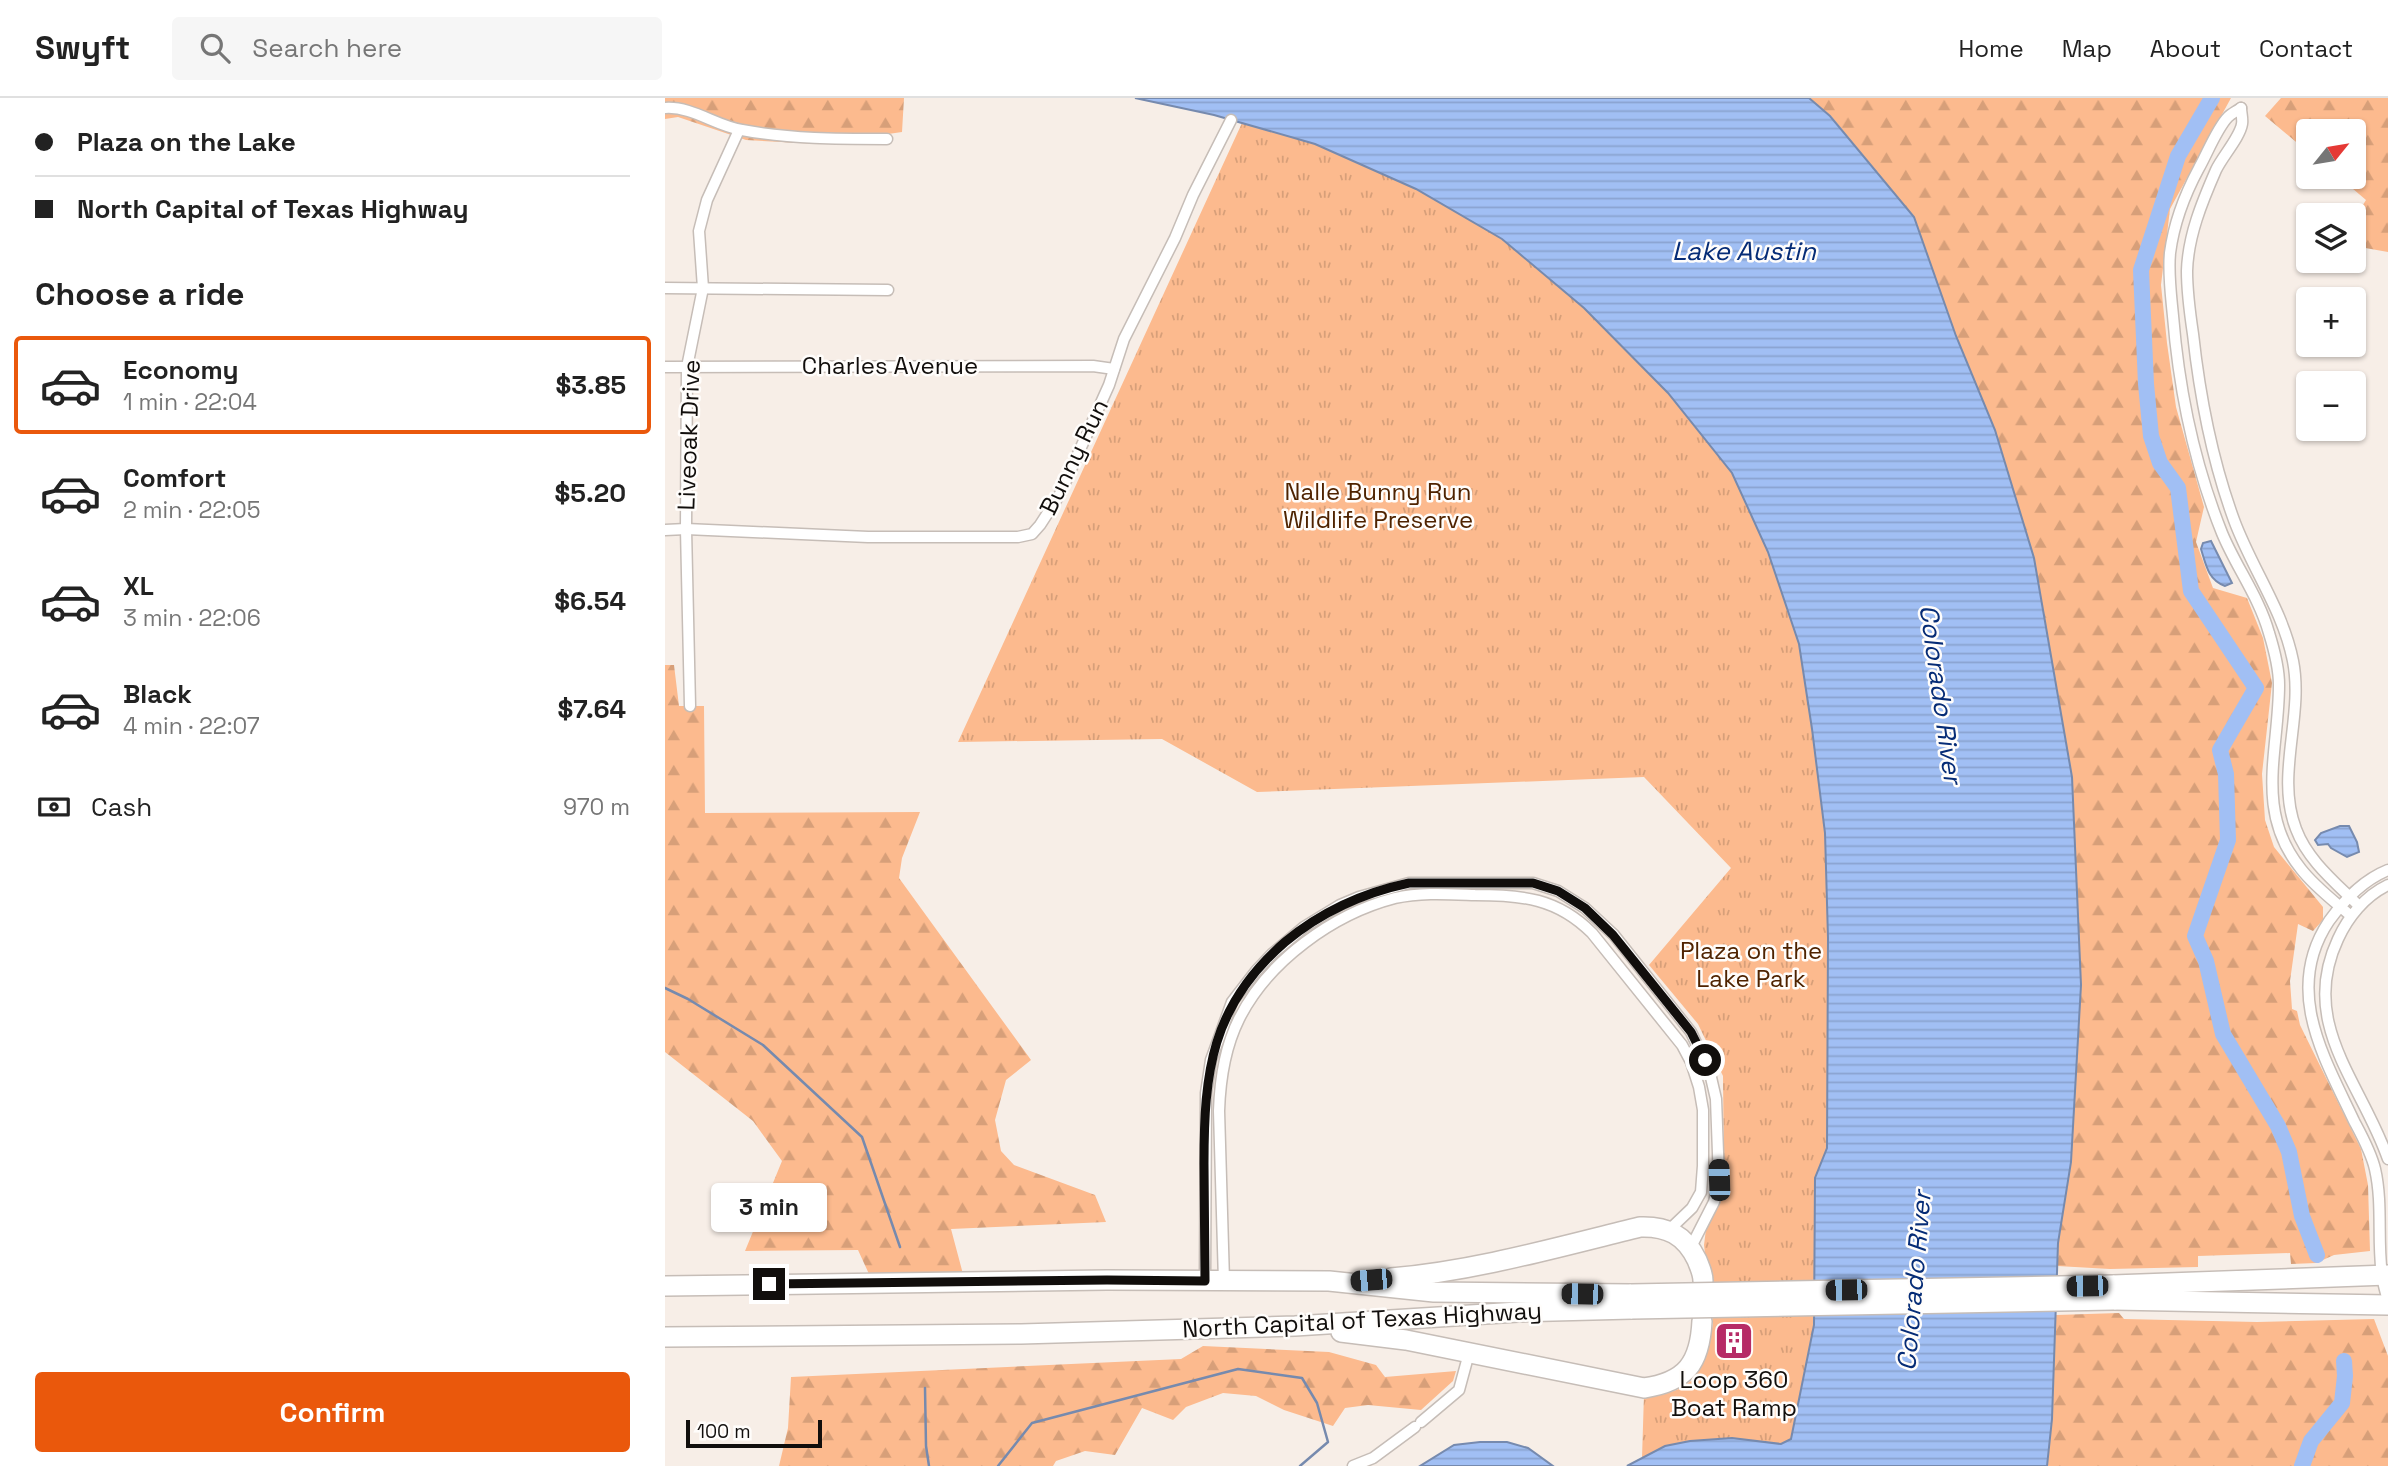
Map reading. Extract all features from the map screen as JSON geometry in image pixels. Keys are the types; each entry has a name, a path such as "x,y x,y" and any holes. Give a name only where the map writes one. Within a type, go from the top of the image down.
{"highway":[{"path":"1348,1282 1417,1276 1489,1263 1640,1227 1669,1230 1681,1236 1691,1247 1703,1274 1703,1281"},
{"name":"North Capital of Texas Highway","path":"665,1286 1107,1280 1348,1282 1434,1292 1632,1301 2113,1293 2385,1275"},
{"name":"North Capital of Texas Highway","path":"2113,1293 2388,1303"},
{"name":"North Capital of Texas Highway","path":"669,1337 1021,1334 1295,1326 1518,1312 1632,1301"},
{"path":"1295,1326 1406,1340 1644,1388 1673,1381 1696,1357 1701,1345 1702,1321"}],"street":[{"path":"665,108 677,107 739,130 815,139 887,139"},
{"path":"2351,916 2301,870 2282,838 2274,816 2271,767 2277,727 2279,682 2275,657 2261,609 2215,514 2191,439 2179,376 2169,277 2174,231 2181,205 2227,117 2241,108 2242,125 2218,166 2191,237 2187,271 2198,378 2214,456 2234,521 2280,615 2294,664 2294,720 2288,782 2289,808 2296,831 2306,850 2359,906"},
{"name":"Bunny Run","path":"665,530 868,537 1018,537 1032,534 1060,494 1114,369 1124,339 1231,120"},
{"name":"Liveoak Drive","path":"690,706 686,529 687,367 702,288 699,231 707,200 739,130"},
{"path":"665,288 888,290"},
{"name":"Charles Avenue","path":"665,367 1093,366 1114,369"},
{"path":"2388,870 2367,880 2349,896 2323,931 2314,951 2308,999 2312,1024 2322,1054 2375,1167 2388,1303"},
{"path":"1214,1281 1204,1110 1211,1060 1229,1011 1242,987 1272,954 1320,916 1359,897 1409,883 1533,898 1579,920 1603,945 1682,1045 1692,1062 1703,1110 1701,1192 1692,1208 1669,1230"},
{"path":"1214,1281 1220,1085 1239,1018 1281,963 1324,930 1371,906 1395,898 1445,889 1533,883 1547,887 1585,908 1613,935 1691,1032 1705,1060 1713,1086 1718,1140 1717,1192 1691,1247"},
{"path":"2388,885 2359,906 2351,916 2331,953 2324,983 2327,1021 2336,1047 2388,1159"},
{"path":"1603,945 1613,935"},
{"path":"1272,954 1281,963"},
{"path":"2322,1054 2336,1047"},
{"path":"1204,1110 1219,1111"},
{"path":"1353,1466 1373,1458 1459,1390 1469,1353"}],"green space":[{"path":"665,98 904,98 902,132 819,144 746,140 678,117 665,119"},
{"path":"1809,98 2231,98 2170,209 2161,285 2167,343 2176,407 2204,507 2196,542 2213,588 2247,598 2263,638 2272,683 2262,774 2265,820 2274,847 2323,907 2323,920 2313,931 2298,924 2290,981 2292,1009 2297,1011 2300,1025 2361,1149 2368,1185 2370,1251 2334,1255 2316,1263 2291,1264 2290,1253 2198,1256 2198,1267 2110,1269 2057,1266 2071,1162 2081,985 2072,777 2034,558 1995,430 1956,336 1914,217 1831,116"},
{"path":"2281,98 2388,98 2388,252 2366,248 2366,200 2353,189 2366,189 2366,119 2296,119 2296,142 2265,116"},
{"name":"Nalle Bunny Run Wildlife Preserve","path":"1242,123 1315,144 1416,189 1502,239 1584,308 1668,393 1732,473 1768,552 1799,644 1825,833 1828,938 1827,1149 1815,1178 1814,1325 1794,1430 1791,1439 1781,1444 1732,1438 1665,1446 1642,1458 1644,1394 1662,1395 1679,1389 1694,1379 1705,1359 1713,1324 1704,1245 1706,1229 1718,1203 1724,1174 1723,1076 1698,1024 1649,965 1731,868 1644,777 1257,792 1162,739 958,742"},
{"path":"665,665 674,665 679,706 704,706 705,813 920,812 902,858 899,878 1031,1060 1006,1080 995,1120 1001,1151 1014,1165 1095,1195 1106,1222 951,1229 963,1274 869,1274 858,1250 745,1251 782,1161 753,1121 665,1052"},
{"path":"2119,1313 2124,1319 2257,1322 2374,1319 2388,1356 2388,1466 2047,1466 2052,1419 2056,1315"},
{"path":"1203,1346 1329,1352 1376,1365 1385,1377 1456,1371 1453,1381 1421,1410 1368,1405 1345,1408 1333,1426 1284,1410 1256,1396 1223,1393 1186,1407 1173,1420 1142,1408 1115,1455 1085,1451 1056,1461 1053,1466 779,1466 788,1428 791,1377 1181,1359"}],"water":[{"name":"Lake Austin","path":"1135,98 1809,98 1830,116 1914,217 1956,336 1995,430 2034,558 2072,777 2081,985 2071,1162 2058,1243 2052,1419 2047,1466 1627,1466 1665,1446 1690,1441 1732,1438 1781,1444 1791,1439 1814,1325 1815,1178 1827,1148 1828,938 1825,833 1799,644 1768,552 1732,473 1668,393 1584,308 1502,239 1416,189 1315,144 1214,115"},
{"path":"2211,541 2232,583 2225,586 2211,576 2204,561 2201,549 2203,543"},
{"path":"2340,826 2349,826 2359,852 2347,857 2328,844 2318,845 2315,840 2321,833"},
{"path":"1507,1442 1528,1448 1553,1466 1420,1466 1454,1445"}],"waterway":[{"path":"2212,98 2178,156 2141,270 2151,436 2160,463 2178,488 2191,591 2256,688 2220,750 2226,774 2228,840 2195,936 2206,961 2223,1034 2278,1126 2289,1152 2302,1216 2317,1255"},
{"path":"665,988 763,1045 862,1137 900,1247"},
{"path":"2302,1466 2311,1441 2342,1403 2344,1361"},
{"path":"998,1466 1032,1423 1238,1369 1302,1378 1317,1403 1328,1442 1300,1466"},
{"path":"925,1388 929,1466"}],"place":[{"name":"Loop 360 Boat Ramp","path":"1734,1341"}],"route":[{"path":"769,1284 1205,1281 1204,1110 1211,1060 1233,1002 1242,987 1272,954 1304,927 1340,905 1393,886 1409,883 1511,882 1533,883 1558,891 1585,908 1613,935 1691,1032 1705,1060"}],"water label":[{"name":"Colorado River","path":"1941,694"},
{"name":"Colorado River","path":"1914,1281"}],"park label":[{"name":"Plaza on the Lake Park","path":"1751,965"}]}
